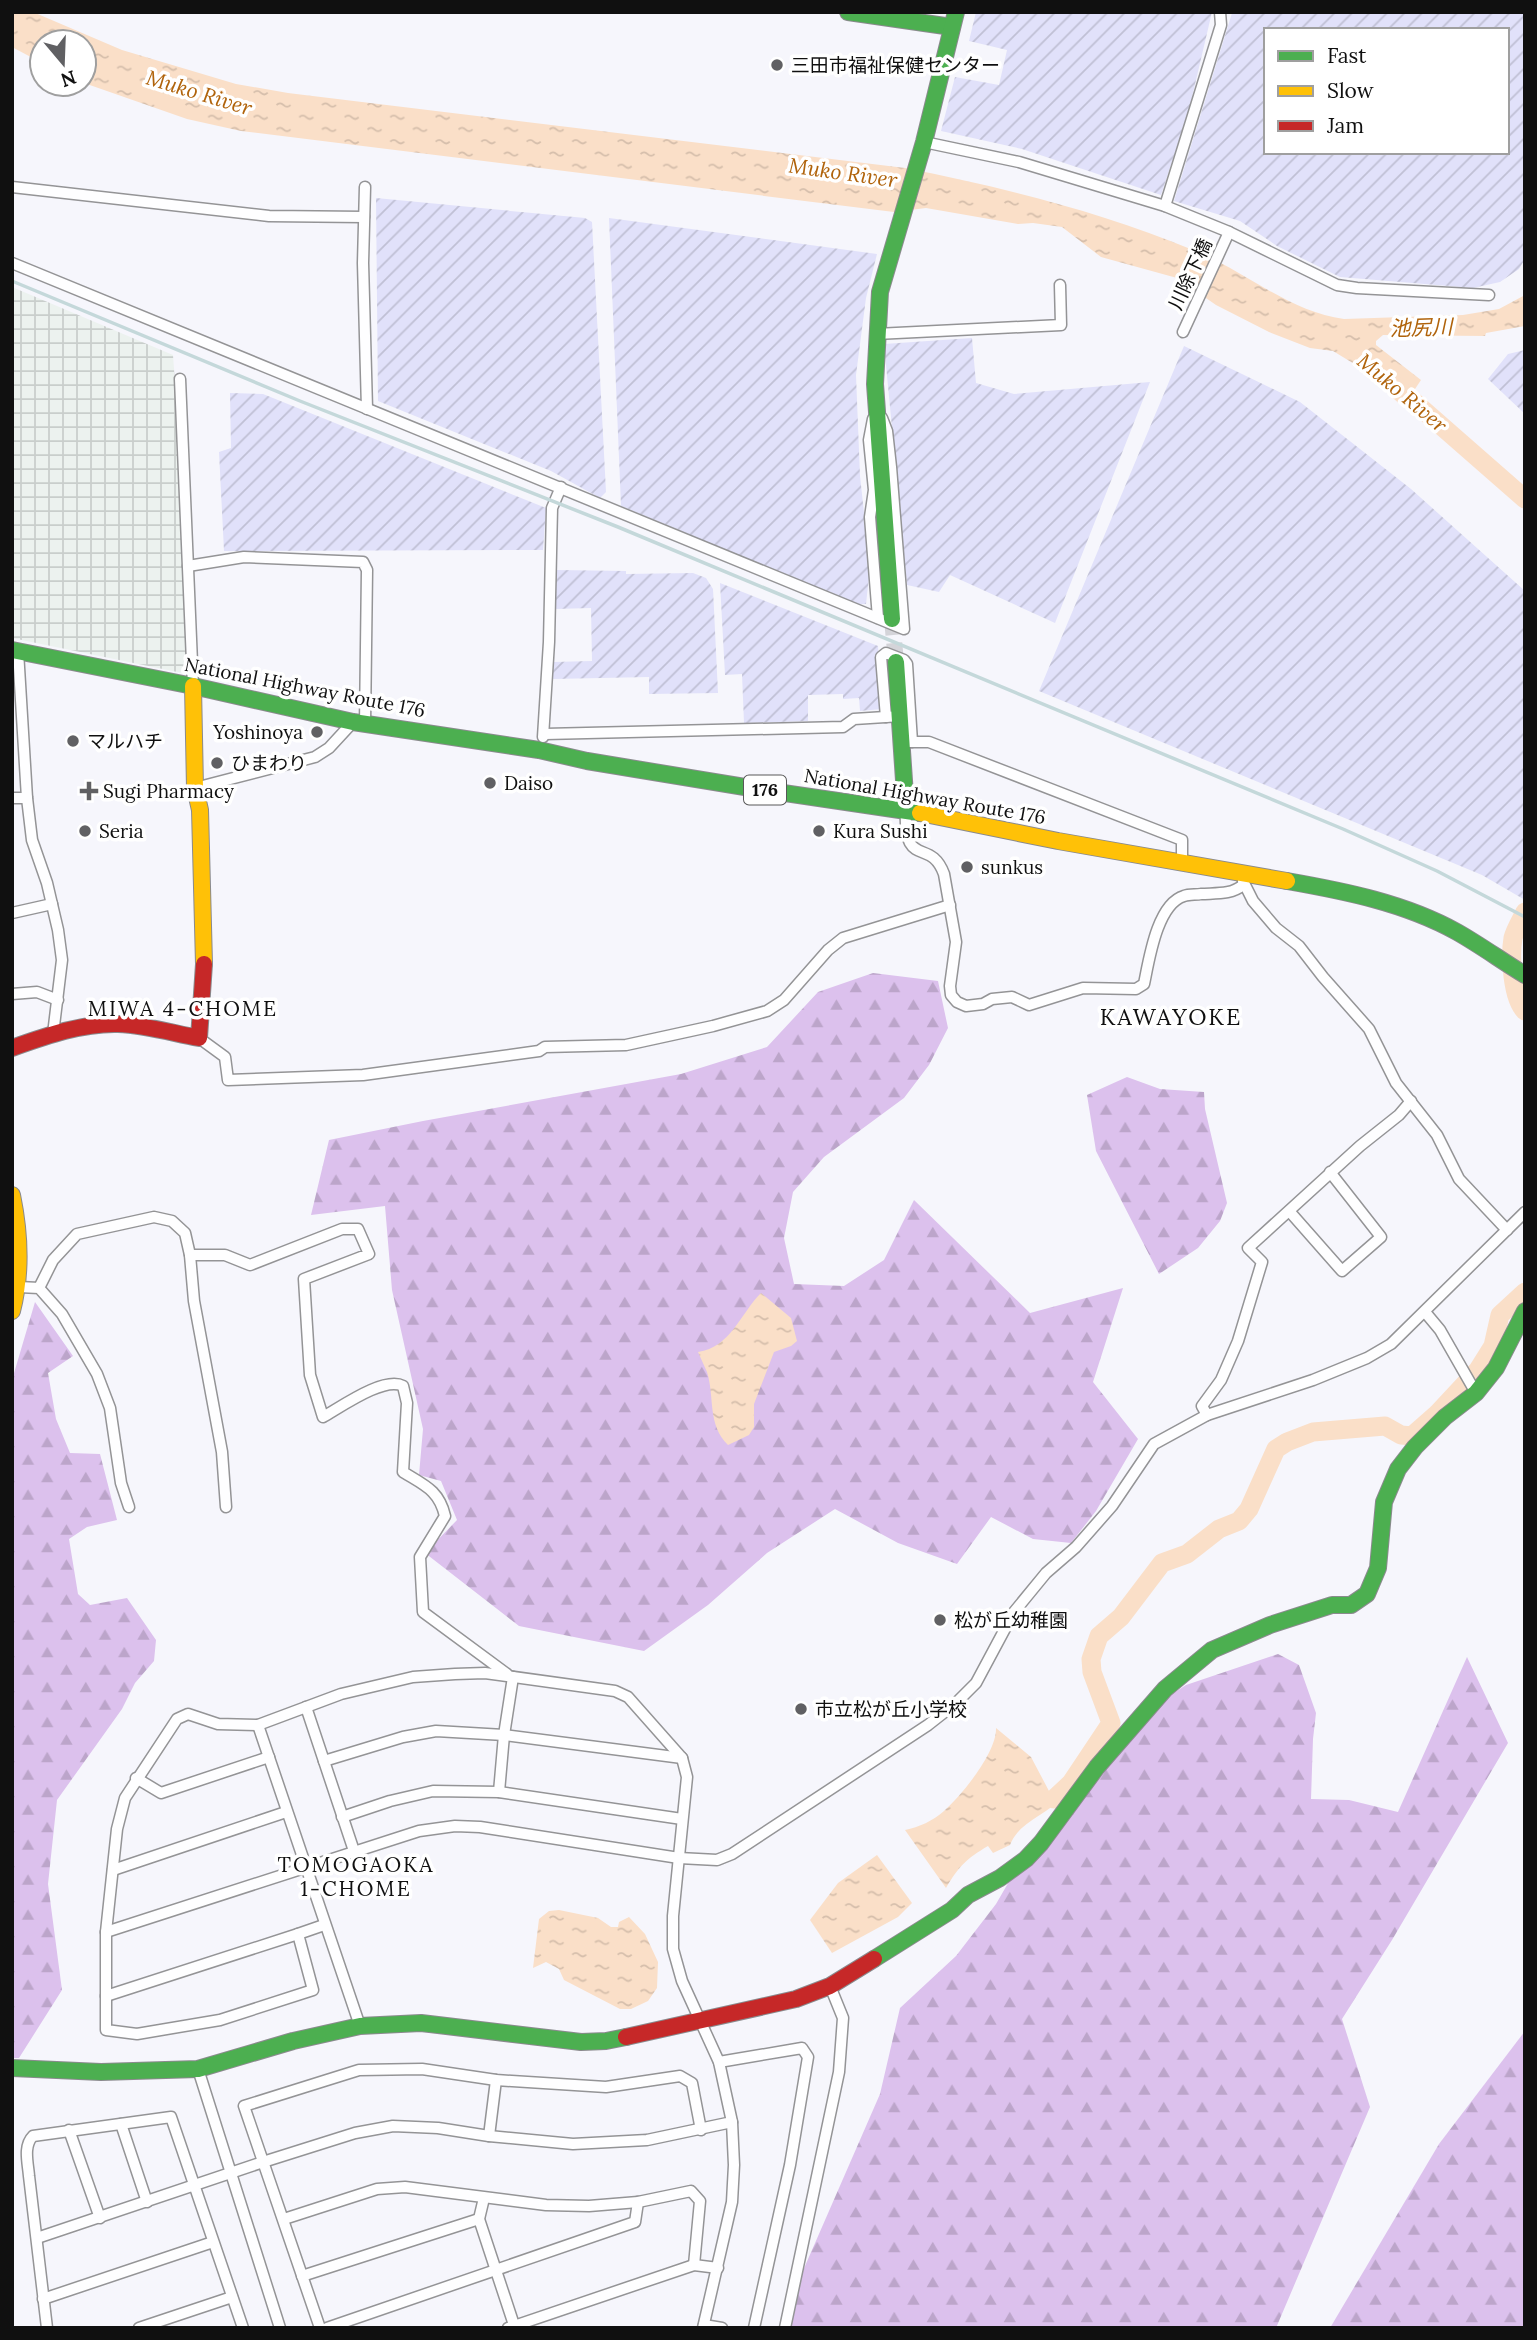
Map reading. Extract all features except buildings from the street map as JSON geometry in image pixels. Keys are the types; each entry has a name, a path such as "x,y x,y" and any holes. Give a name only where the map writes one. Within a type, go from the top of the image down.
{"main road":[{"path":"848,12 954,19 924,142 880,292 876,334 876,403 891,622"},
{"name":"National Highway Route 176","path":"15,651 193,686 359,723 539,750 652,772 906,810 1182,863 1243,879 1349,892 1455,931 1516,969"},
{"path":"896,662 893,717 907,742 906,810"},
{"path":"12,1048 53,1034 106,1024 126,1024 199,1038 204,958 200,810 195,788 193,686"},
{"path":"12,1195 19,1233 19,1287 12,1311"},
{"path":"12,2068 101,2072 198,2069 293,2041 360,2026 421,2023 581,2042 628,2038 699,2019 796,1999 830,1986 952,1910 968,1895 1000,1878 1026,1858 1041,1843 1097,1767 1165,1689 1212,1650 1270,1625 1332,1605 1351,1605 1367,1594 1378,1568 1384,1502 1398,1469 1415,1447 1496,1368 1525,1311"}],"street":[{"path":"1165,206 1221,25 1220,12"},
{"path":"924,142 1019,162 1165,206 1229,232 1337,285 1489,295"},
{"path":"12,187 269,216 364,216"},
{"path":"365,187 363,263 367,410"},
{"name":"川除下橋","path":"1183,332 1229,232"},
{"path":"12,263 669,534 891,622"},
{"path":"876,334 1060,326 1060,285"},
{"path":"180,379 193,686"},
{"path":"539,750 545,734 552,508 562,488"},
{"path":"188,566 244,557 363,562 367,570 359,723 315,757 195,788"},
{"path":"15,651 32,840 52,904 62,960 53,1034"},
{"path":"545,734 843,727 853,719 893,717 881,657 886,653 904,660 907,664 907,742 929,743 1182,840 1182,863"},
{"path":"12,798 27,798"},
{"path":"906,810 905,831 908,842 912,848 933,856 941,864 956,942 951,995 966,1006 1012,997 1029,1004 1083,988 1136,989 1144,984 1153,944 1164,914 1172,904 1183,896 1231,892 1243,879 1253,901 1276,929 1299,946 1369,1029 1396,1083 1437,1135 1459,1179 1507,1230"},
{"path":"12,913 52,904"},
{"path":"199,1038 225,1057 228,1080 363,1075 539,1051 545,1047 626,1045 767,1011 784,1000 828,950 844,938 950,905"},
{"path":"12,994 37,992 58,1000"},
{"path":"1207,1415 1202,1406 1221,1380 1238,1341 1262,1262 1248,1248 1331,1172 1399,1115 1411,1101"},
{"path":"1290,1212 1342,1271 1372,1246 1381,1237 1331,1172"},
{"path":"106,1933 419,1831 456,1826 480,1827 679,1858 717,1860 732,1854 928,1725 956,1703 976,1683 1014,1612 1046,1573 1076,1546 1112,1506 1154,1444 1207,1415 1313,1380 1367,1358 1391,1344 1525,1212"},
{"path":"39,1288 53,1260 77,1234 153,1217 172,1221 185,1233 194,1301 222,1452 226,1507"},
{"path":"190,1255 225,1255 250,1265 342,1229 358,1229 369,1254 304,1279 310,1375 323,1417 388,1384 397,1383 403,1386 407,1403 403,1472 435,1492 442,1500 445,1516 419,1557 423,1612 513,1677"},
{"path":"19,1287 39,1288 62,1314 97,1374 110,1408 121,1483 129,1507"},
{"path":"1425,1312 1440,1330 1474,1389"},
{"path":"298,1934 313,1990 220,2020 137,2034 106,2030 107,1901 117,1829 125,1798 177,1719 183,1715 194,1715 218,1724 258,1725 341,1694 413,1676 485,1673 615,1691 628,1697 681,1758 687,1777 673,1916 673,1949 682,1981 719,2062 732,2122 732,2202 704,2326 722,2328"},
{"path":"499,1792 513,1677"},
{"path":"306,1707 354,1851"},
{"path":"258,1725 360,2026"},
{"path":"324,1761 402,1737 436,1731 504,1735 681,1758"},
{"path":"136,1779 162,1793 269,1757"},
{"path":"342,1817 390,1801 433,1791 499,1792 682,1819"},
{"path":"113,1870 286,1812"},
{"path":"106,1996 324,1925"},
{"path":"785,2328 839,2073 843,2018 830,1986"},
{"path":"719,2062 802,2048 808,2057 790,2165 754,2328"},
{"path":"198,2069 280,2328"},
{"path":"320,2328 244,2106 359,2070 422,2069 496,2080 606,2087 680,2076 692,2084 701,2130"},
{"path":"489,2136 496,2080"},
{"path":"47,2328 27,2153 28,2140 33,2136 172,2116 243,2328"},
{"path":"37,2238 355,2133 393,2126 438,2128 573,2144 647,2140 732,2122"},
{"path":"121,2124 147,2202"},
{"path":"69,2130 100,2218"},
{"path":"284,2219 377,2189 405,2187 546,2205 589,2206 638,2202 691,2191 700,2201 694,2265"},
{"path":"484,2198 480,2219 512,2327 694,2265 718,2268"},
{"path":"327,2328 635,2222 638,2202"},
{"path":"302,2276 480,2219"},
{"path":"43,2299 214,2242"},
{"path":"139,2328 232,2297"}],"shaded area":[{"path":"976,12 1212,12 1189,110 1161,195 1022,149 941,131 955,77 999,85 1007,50 969,41"},
{"path":"1525,12 1525,259 1519,269 1500,282 1473,288 1340,277 1277,246 1240,221 1174,201 1232,13"},
{"path":"376,198 585,218 592,222 606,492 600,498 551,471 378,401"},
{"path":"609,218 877,254 866,298 856,375 860,476 870,568 866,604 857,604 621,506"},
{"path":"12,287 173,355 180,453 187,674 12,638"},
{"path":"972,338 976,383 1014,394 1150,382 1055,623 950,575 939,592 907,585 884,344"},
{"path":"1184,346 1300,402 1411,489 1525,591 1525,900 1482,875 1039,691"},
{"path":"1525,350 1525,414 1488,379 1508,354"},
{"path":"230,393 263,394 546,508 543,550 224,551 219,452 231,448"},
{"path":"556,570 626,571 626,574 693,573 706,578 713,589 718,693 649,694 649,677 553,679 553,662 592,661 591,608 555,609"},
{"path":"720,583 878,646 882,709 860,711 859,698 843,699 843,694 808,695 808,721 744,723 742,674 725,675"}],"green space":[{"path":"873,973 938,981 948,1028 929,1065 904,1098 824,1157 793,1192 784,1238 794,1284 844,1286 884,1260 914,1200 1030,1313 1123,1288 1093,1382 1138,1439 1096,1511 1071,1543 1033,1539 991,1517 957,1564 898,1543 835,1509 767,1553 708,1605 644,1651 519,1626 425,1553 457,1520 441,1481 419,1475 423,1429 392,1290 385,1206 311,1215 329,1140 681,1074 767,1047 818,992"},
{"path":"1127,1077 1160,1089 1204,1092 1205,1109 1227,1203 1220,1221 1198,1248 1159,1274 1096,1151 1087,1095"},
{"path":"35,1302 73,1356 48,1373 56,1419 70,1453 100,1454 117,1520 87,1527 69,1539 78,1594 90,1605 127,1598 156,1640 154,1661 135,1683 122,1709 57,1800 48,1884 62,1990 19,2058 12,2058 12,1380"},
{"path":"1278,1654 1299,1665 1316,1713 1311,1799 1349,1800 1398,1812 1467,1657 1508,1743 1392,1940 1342,2019 1370,2107 1276,2328 778,2328 880,2094 900,2008 956,1956 996,1904 1029,1847 1106,1737 1186,1685"},
{"path":"1525,2031 1525,2328 1330,2328 1439,2144"}],"water":[{"path":"12,12 33,12 70,28 28,28 28,56 12,47"},
{"name":"池尻川","path":"98,40 122,50 236,84 288,93 905,168 1051,202 1158,236 1212,258 1286,299 1324,315 1344,319 1463,315 1499,309 1525,295 1525,326 1486,333 1485,336 1383,335 1376,341 1376,345 1421,380 1403,407 1356,365 1333,351 1310,348 1269,332 1216,305 1177,278 1101,257 1062,227 1018,224 926,208 894,212 241,131 187,119 98,88"},
{"path":"761,1293 791,1318 797,1341 774,1352 754,1404 754,1427 749,1435 728,1445 721,1437 714,1420 707,1372 698,1352 719,1344 727,1337"},
{"path":"996,1728 1031,1757 1049,1791 1063,1796 1020,1830 1010,1845 993,1853 988,1846 968,1859 946,1888 905,1830 935,1818 960,1795 985,1761 995,1738"},
{"path":"877,1855 912,1903 898,1917 832,1953 810,1920 838,1883"},
{"path":"559,1910 598,1918 611,1927 618,1927 619,1922 629,1917 645,1934 658,1962 657,1988 648,2001 631,2009 620,2009 564,1980 559,1969 546,1962 533,1968 539,1919 549,1911"}],"waterway":[{"name":"Muko River","path":"1389,380 1525,499"},
{"path":"1525,912 1512,946 1515,987 1525,1011"},
{"path":"1054,1799 1071,1783 1111,1723 1092,1672 1091,1659 1099,1636 1121,1617 1162,1563 1187,1554 1219,1529 1239,1521 1249,1509 1276,1449 1287,1442 1313,1432 1385,1426 1401,1435 1412,1436 1437,1414 1478,1370 1493,1346 1500,1315 1525,1292"}],"tunnel":[{"path":"892,619 896,662"}],"railway":[{"path":"12,281 300,401 618,527 1343,829 1437,871 1525,917"}],"traffic: fast":[{"path":"848,12 952,27"},
{"path":"892,619 875,384 880,292 924,142 956,12"},
{"path":"12,650 193,686 353,722 539,750 587,761 757,789 920,813"},
{"path":"896,662 906,810"},
{"path":"1287,881 1352,894 1417,913 1457,932 1525,975"},
{"path":"874,1959 1026,1859 1097,1767 1165,1689 1212,1650 1270,1625 1332,1605 1351,1605 1367,1594 1378,1568 1384,1502 1398,1469 1415,1447 1445,1417 1476,1393 1496,1368 1525,1311"},
{"path":"12,2068 101,2072 198,2069 293,2041 360,2026 421,2023 581,2042 626,2037"}],"traffic: slow":[{"path":"193,686 204,964"},
{"path":"920,813 1058,841 1287,881"},
{"path":"12,1195 19,1253 12,1311"}],"traffic: jam":[{"path":"12,1048 64,1031 105,1024 139,1026 199,1038 204,964"},
{"path":"626,2037 796,1999 830,1986 874,1959"}],"place":[{"name":"三田市福祉保健センター","path":"777,65"},
{"name":"Yoshinoya","path":"317,732"},
{"name":"マルハチ","path":"73,741"},
{"name":"ひまわり","path":"217,763"},
{"name":"Daiso","path":"490,783"},
{"name":"Sugi Pharmacy","path":"89,791"},
{"name":"Seria","path":"85,831"},
{"name":"Kura Sushi","path":"819,831"},
{"name":"sunkus","path":"967,867"},
{"name":"松が丘幼稚園","path":"940,1620"},
{"name":"市立松が丘小学校","path":"801,1709"}],"district":[{"name":"MIWA 4-CHOME","path":"183,1009"},
{"name":"KAWAYOKE","path":"1171,1017"},
{"name":"TOMOGAOKA 1-CHOME","path":"356,1877"}]}
